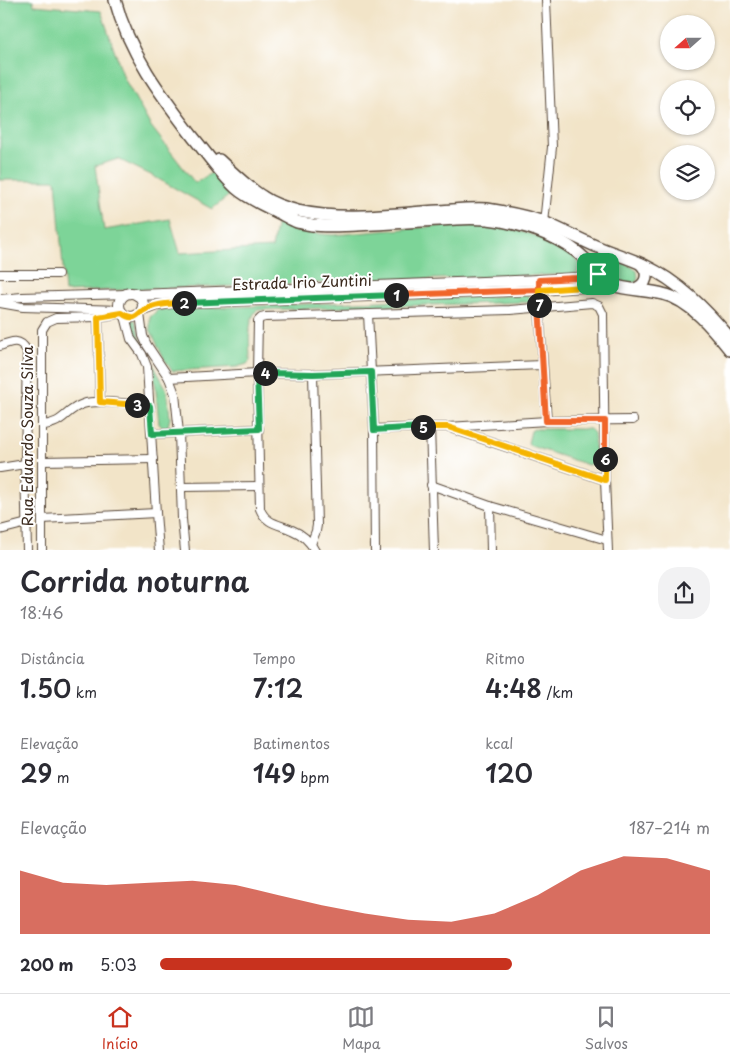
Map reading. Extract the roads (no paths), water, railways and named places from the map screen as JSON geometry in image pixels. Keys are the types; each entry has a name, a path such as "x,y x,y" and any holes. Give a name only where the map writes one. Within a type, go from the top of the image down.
{"main road":[{"path":"115,0 137,56 166,102 216,167 237,188 260,203 297,222 319,225 357,225 476,218 500,220 542,232 574,249 596,272 614,285 665,294 677,299 692,309 720,337 730,350"},
{"path":"123,0 143,54 167,91 219,160 264,198 284,207 310,214 355,216 487,209 544,223 656,271 702,306 730,338"},
{"path":"596,272 596,260 598,256 606,251"},
{"path":"635,289 639,288 646,281 646,272 641,264"}],"street":[{"path":"544,223 552,147 546,0"},
{"name":"Estrada Irio Zuntini","path":"141,312 158,305 171,303 510,290 577,278 596,272"},
{"path":"0,274 58,274"},
{"path":"539,285 546,421"},
{"name":"Estrada Irio Zuntini","path":"0,301 22,297 132,294 614,285"},
{"path":"159,550 147,367 142,354 131,339 119,306 121,298 132,294 142,300 143,336 169,378 175,394 185,550"},
{"name":"Estrada Irio Zuntini","path":"0,301 23,307 123,313"},
{"path":"313,547 297,532 272,523 265,517 260,506 257,373 258,321 260,318 510,310 592,303 599,306 603,314 605,480 608,550"},
{"path":"100,402 98,317 123,313 133,317 141,312"},
{"path":"368,314 374,430 375,550"},
{"name":"Rua Eduardo Souza Silva","path":"42,550 41,333 43,327 52,319 98,317"},
{"path":"0,346 15,341 24,346 27,352 25,464 27,550"},
{"path":"169,378 257,373 313,374 543,365"},
{"path":"313,374 318,525 313,547"},
{"path":"26,386 32,389 41,388"},
{"path":"26,399 32,396 41,398"},
{"path":"42,425 58,422 80,405 91,402 150,406"},
{"path":"374,430 546,421 633,420"},
{"path":"430,427 434,550"},
{"path":"448,427 605,480"},
{"path":"152,434 259,429"},
{"path":"42,461 153,459"},
{"path":"0,468 25,464"},
{"path":"432,485 490,506 608,540"},
{"path":"181,487 260,486"},
{"path":"490,506 491,550"},
{"path":"42,519 156,513"},
{"path":"0,530 27,523"}]}
